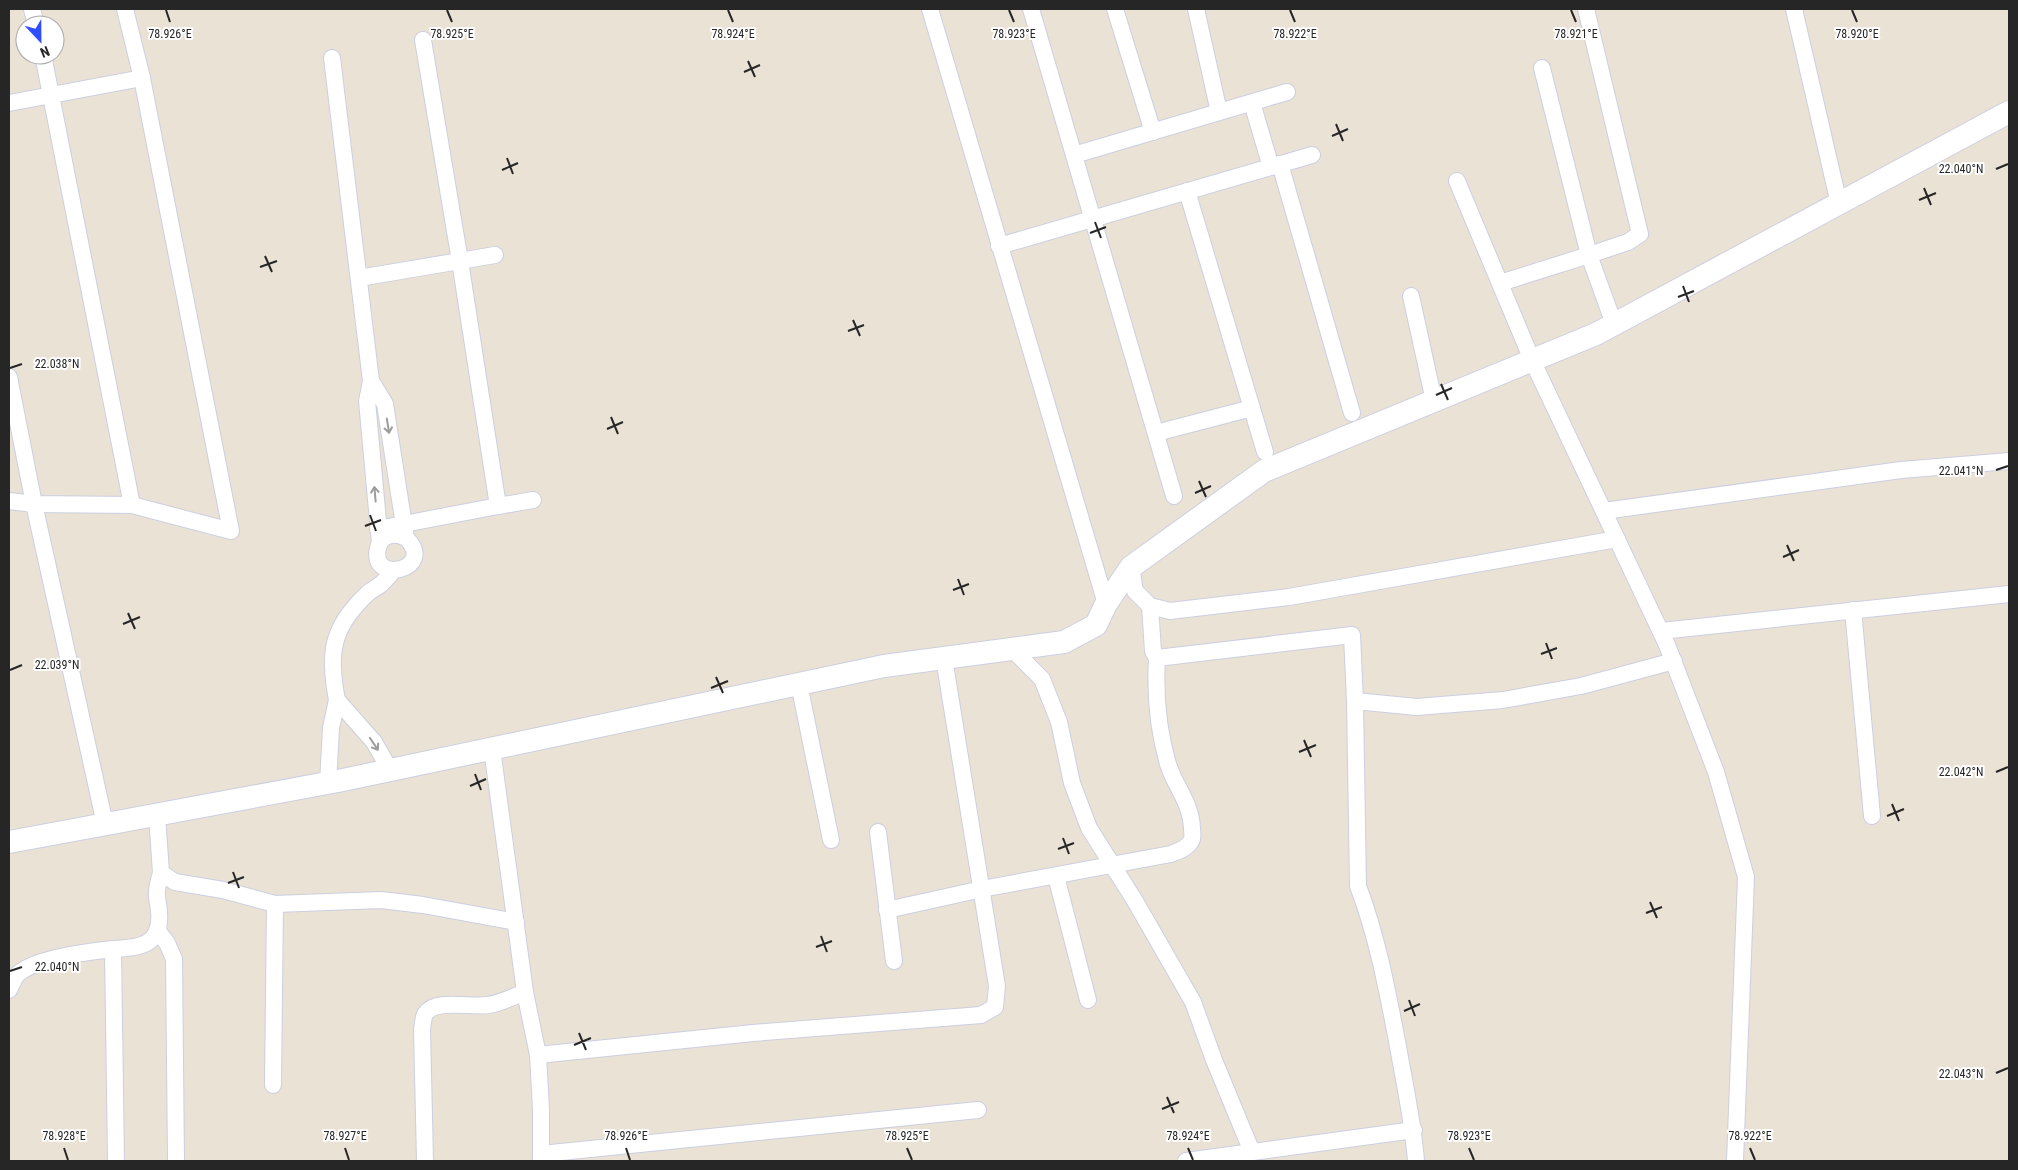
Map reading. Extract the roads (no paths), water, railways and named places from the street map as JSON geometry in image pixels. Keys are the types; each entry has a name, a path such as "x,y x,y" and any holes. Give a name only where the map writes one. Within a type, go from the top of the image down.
{"street":[{"path":"9,501 34,504 132,505 231,531 142,78 125,9"},
{"path":"930,9 1106,604"},
{"path":"1031,9 1174,496"},
{"path":"1115,9 1153,132"},
{"path":"1196,9 1219,112"},
{"path":"1500,282 1628,242 1640,234 1586,9"},
{"path":"1794,9 1839,204"},
{"path":"423,40 498,506"},
{"path":"332,58 371,381 367,401 379,536 377,555 382,566 393,571"},
{"path":"45,65 132,505"},
{"path":"1542,68 1589,255 1614,324"},
{"path":"9,103 142,78"},
{"path":"1074,155 1287,92"},
{"path":"1252,103 1275,166 1352,413"},
{"path":"9,842 328,783 884,666 1064,642 1096,625 1106,604 1131,567 1264,471 1596,334 2009,112"},
{"path":"999,246 1312,155"},
{"path":"1457,181 1532,360 1674,661 1716,772 1746,877 1735,1161"},
{"path":"1187,191 1265,452"},
{"path":"359,278 495,255"},
{"path":"1411,296 1434,401"},
{"path":"9,377 34,504 106,824"},
{"path":"328,783 331,728 337,700 331,672 333,643 346,617 368,593 381,584 393,571 405,568 413,559 413,547 405,531 385,404 371,381"},
{"path":"1156,433 1252,408"},
{"path":"1604,511 1901,470 2009,461"},
{"path":"379,536 384,538 498,506 533,500"},
{"path":"1131,567 1135,591 1150,606 1170,611 1232,605 1617,539"},
{"path":"1661,631 2009,594"},
{"path":"887,910 982,889 1170,854 1186,848 1192,839 1191,818 1188,804 1178,788 1168,764 1160,722 1156,678 1157,658 1153,651 1150,606"},
{"path":"1853,610 1872,816"},
{"path":"1157,658 1352,635 1356,701 1358,886 1368,912 1385,977 1414,1130 1416,1161"},
{"path":"1012,649 1042,679 1059,722 1072,783 1089,828 1113,865 1193,1002 1214,1060 1252,1152"},
{"path":"538,1056 753,1033 981,1015 995,1007 997,986 944,658"},
{"path":"1356,701 1417,708 1503,700 1581,686 1674,661"},
{"path":"799,684 831,840"},
{"path":"337,700 374,742 390,770"},
{"path":"492,749 525,992 538,1056 541,1158 978,1110"},
{"path":"9,990 18,974 44,962 82,953 131,949 148,944 157,930 160,913 156,895 161,873 157,815"},
{"path":"878,832 894,961"},
{"path":"161,873 175,882 223,890 275,904 382,900 423,905 516,922"},
{"path":"1056,876 1088,1000"},
{"path":"273,1085 275,904"},
{"path":"157,930 167,943 174,959 176,1161"},
{"path":"113,949 116,1161"},
{"path":"425,1161 422,1029 425,1014 432,1008 446,1004 488,1005 525,992"},
{"path":"1186,1161 1414,1130"}]}
